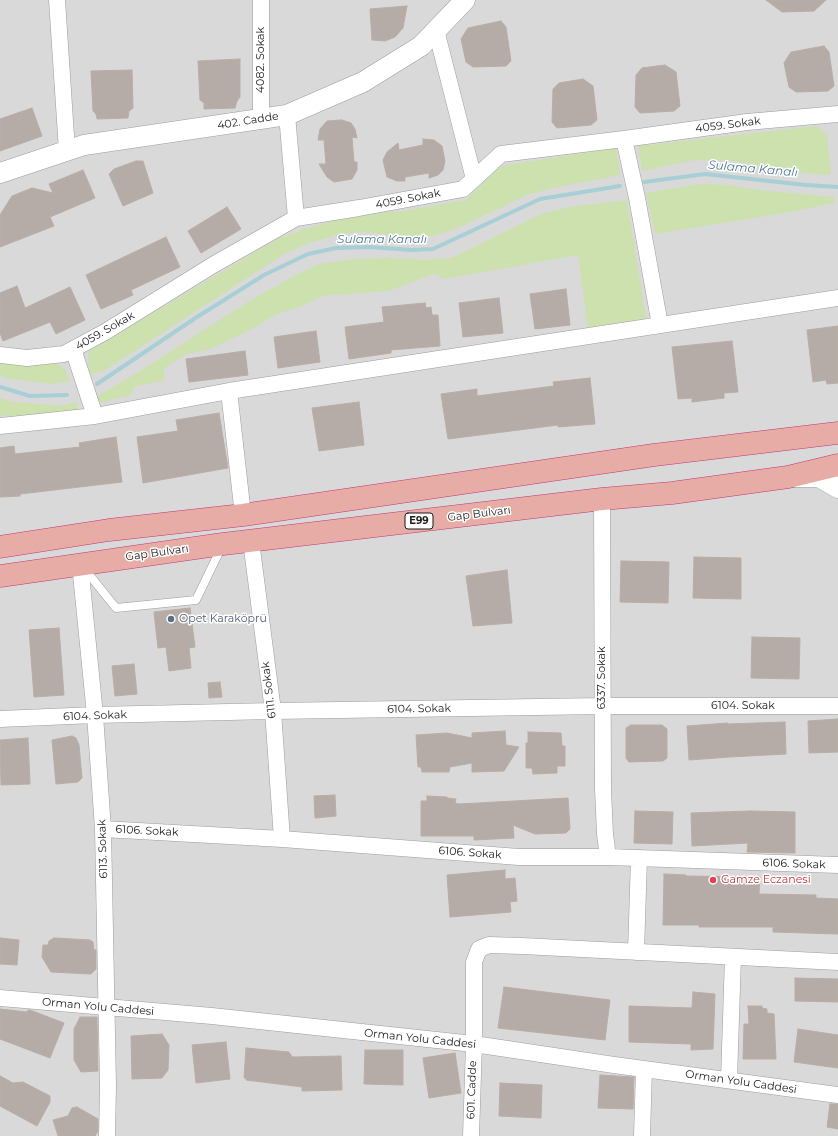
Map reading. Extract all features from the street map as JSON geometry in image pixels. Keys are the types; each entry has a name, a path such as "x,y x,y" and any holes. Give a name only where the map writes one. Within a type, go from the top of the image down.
{"highway":[{"path":"0,546 109,530 243,515 654,455 838,433"},
{"name":"Gap Bulvarı","path":"0,576 223,544 602,499 672,493 788,477 838,465"}],"street":[{"path":"57,0 67,151"},
{"name":"4082. Sokak","path":"261,0 261,120"},
{"name":"402. Cadde","path":"0,173 84,145 261,120 287,114 363,82 421,46 465,0"},
{"path":"436,30 474,179"},
{"path":"287,114 296,218"},
{"name":"4059. Sokak","path":"0,355 27,358 64,354 105,332 213,265 296,218 463,189 501,154 747,122 838,114"},
{"path":"624,139 637,198 660,325"},
{"path":"0,426 95,416 229,391 838,298"},
{"path":"73,349 95,416"},
{"path":"229,391 243,515"},
{"path":"788,477 819,477 838,488"},
{"name":"6337. Sokak","path":"602,499 603,789 605,834 608,857"},
{"name":"6111. Sokak","path":"251,541 272,711 282,839"},
{"name":"6113. Sokak","path":"80,564 95,715 103,829 108,1086 107,1136"},
{"name":"6104. Sokak","path":"0,719 95,715 272,711 602,706 838,706"},
{"name":"6106. Sokak","path":"103,829 282,839 520,857 608,857 838,865"},
{"path":"640,858 636,952 838,962"},
{"name":"601. Cadde","path":"471,1136 474,1044 474,962 479,949 489,946 636,952"},
{"path":"728,1080 734,957"},
{"name":"Orman Yolu Caddesi","path":"0,998 212,1016 474,1044 838,1095"},
{"path":"642,1136 644,1069"}],"lane":[{"path":"80,564 116,608 196,600 223,544"}],"shaded area":[{"path":"0,0 838,0 838,1136 0,1136"}],"green space":[{"path":"816,126 827,135 831,175 787,172 734,161 694,160 642,171 638,146"},
{"path":"616,148 620,175 553,188 527,195 458,228 433,236 395,236 364,232 341,234 309,243 284,254 105,370 90,374 88,360 89,351 277,239 329,222 466,200 499,168 506,165"},
{"path":"699,184 729,185 759,190 833,197 835,203 779,214 655,234 646,193"},
{"path":"627,200 646,318 588,328 578,255 444,279 435,274 388,291 322,296 303,306 277,314 250,330 210,349 186,354 164,368 165,380 134,387 131,395 99,403 98,396 251,300 319,264 355,259 387,258 429,260 452,258 541,214 569,207"},
{"path":"0,361 57,364 64,368 70,381 50,384 5,378 0,375"},
{"path":"0,398 14,402 62,406 77,402 78,412 18,417 0,415"}],"building":[{"path":"766,0 826,0 814,11 782,12"},
{"path":"407,6 403,28 395,37 385,41 372,40 370,9"},
{"path":"501,21 506,27 511,61 506,66 473,67 466,62 461,39 468,28"},
{"path":"824,46 829,52 834,86 828,91 796,92 789,87 784,63 791,52"},
{"path":"240,59 240,97 235,108 204,109 204,103 200,100 198,61"},
{"path":"665,65 676,72 680,106 674,111 640,113 635,107 636,75 642,68"},
{"path":"132,70 133,108 129,111 128,118 97,119 96,114 93,111 91,71"},
{"path":"583,79 593,86 597,120 591,125 557,128 552,122 553,89 559,83"},
{"path":"32,108 42,136 0,151 0,119"},
{"path":"342,120 351,123 355,129 357,138 352,137 354,162 357,162 357,170 352,179 334,182 327,177 319,164 326,164 324,140 318,140 320,129 327,121"},
{"path":"423,139 434,140 442,146 445,161 443,170 438,175 429,178 429,173 405,177 405,181 397,181 387,177 383,160 387,152 398,143 399,150 423,145"},
{"path":"136,161 143,161 153,193 123,206 109,174 114,169"},
{"path":"83,170 95,198 50,217 54,226 0,247 0,215 12,196 32,188 53,193 49,184"},
{"path":"227,207 241,229 201,253 188,231"},
{"path":"166,237 180,267 131,290 133,295 101,309 86,275"},
{"path":"17,286 25,308 70,287 85,320 56,334 50,322 3,341 0,333 0,293"},
{"path":"566,289 570,325 535,329 530,294"},
{"path":"499,298 503,333 463,337 459,303"},
{"path":"425,303 426,308 431,307 432,315 438,315 440,346 391,350 391,353 349,359 345,327 384,322 382,307"},
{"path":"838,326 838,383 827,384 826,380 813,382 807,330"},
{"path":"316,331 320,362 278,368 274,337"},
{"path":"732,341 738,392 724,393 724,398 692,402 692,398 678,399 672,347"},
{"path":"245,351 248,375 189,382 186,359"},
{"path":"590,378 595,424 558,427 558,425 448,439 441,394 477,389 477,396 554,386 553,382"},
{"path":"359,402 364,445 319,451 312,408"},
{"path":"219,413 228,468 143,483 137,437 178,431 176,420"},
{"path":"116,437 122,482 20,494 20,496 0,497 0,448 14,446 15,454 80,447 79,443"},
{"path":"694,557 741,558 741,599 693,598"},
{"path":"621,561 669,562 668,603 620,602"},
{"path":"507,570 512,623 473,626 466,576"},
{"path":"190,608 195,647 189,648 191,668 169,671 166,647 158,648 154,612"},
{"path":"59,628 64,695 34,697 29,630"},
{"path":"752,637 800,638 799,679 751,678"},
{"path":"134,664 137,694 115,696 112,666"},
{"path":"220,682 222,697 209,698 208,683"},
{"path":"838,719 838,752 809,753 808,721"},
{"path":"785,722 786,754 689,760 687,726 728,723"},
{"path":"631,725 662,725 667,729 667,758 663,761 629,762 626,758 626,728"},
{"path":"505,731 506,745 519,747 504,771 472,772 472,763 450,767 449,772 422,772 421,767 418,767 416,735 447,733 472,738 472,733"},
{"path":"528,732 561,733 562,746 565,746 565,766 557,766 557,773 533,774 532,768 526,768 526,743 528,743"},
{"path":"72,736 76,738 79,745 82,778 78,782 56,784 52,740"},
{"path":"28,738 30,784 1,785 0,740"},
{"path":"335,795 336,816 315,818 314,796"},
{"path":"427,796 456,799 455,803 459,804 568,798 570,829 566,833 535,834 513,825 514,838 474,840 474,836 421,836 421,801 427,801"},
{"path":"635,811 673,812 672,844 634,843"},
{"path":"750,811 795,812 795,853 747,852 748,843 692,846 691,813"},
{"path":"505,870 505,879 515,878 517,901 510,902 511,912 450,917 447,875"},
{"path":"664,874 686,876 760,877 759,894 816,895 816,898 838,899 838,934 773,932 773,927 699,927 699,925 663,925"},
{"path":"0,938 19,940 17,965 0,964"},
{"path":"54,938 90,940 93,942 94,950 96,950 96,969 91,974 51,972 42,957 43,945 48,945 49,941"},
{"path":"795,978 838,979 838,1002 795,1001"},
{"path":"504,987 610,1000 605,1040 498,1028"},
{"path":"693,992 715,994 713,1049 691,1050 691,1044 629,1042 629,1006 692,1008"},
{"path":"748,1006 762,1006 762,1008 767,1009 767,1013 774,1014 776,1059 743,1059 744,1024 749,1024"},
{"path":"0,1009 27,1012 30,1010 64,1023 50,1058 0,1039"},
{"path":"80,1017 97,1017 98,1071 81,1072 74,1060 74,1029"},
{"path":"798,1029 838,1035 838,1068 794,1062"},
{"path":"162,1034 169,1045 168,1070 162,1078 132,1079 131,1036"},
{"path":"226,1042 230,1079 196,1083 192,1045"},
{"path":"246,1048 289,1052 292,1057 341,1056 342,1090 302,1091 302,1087 246,1080 246,1078 244,1078"},
{"path":"365,1050 403,1050 403,1085 364,1084"},
{"path":"455,1053 461,1093 429,1098 423,1058"},
{"path":"600,1075 634,1077 633,1109 598,1108"},
{"path":"0,1076 13,1083 23,1082 50,1096 50,1102 37,1126 0,1106"},
{"path":"500,1083 542,1085 541,1118 499,1116"},
{"path":"830,1104 838,1104 838,1129 827,1127"},
{"path":"77,1107 98,1119 98,1131 95,1136 58,1136 53,1120 68,1116 72,1108"}],"waterway":[{"name":"Sulama Kanalı","path":"644,182 705,174 838,187"},
{"name":"Sulama Kanalı","path":"97,384 197,317 264,275 308,254 336,248 369,247 412,250 433,249 540,199 620,186"},
{"name":"Sulama Kanalı","path":"0,387 30,396 67,395"}],"place":[{"name":"Opet Karaköprü","path":"171,619"},
{"name":"Gamze Eczanesi","path":"713,880"}]}
